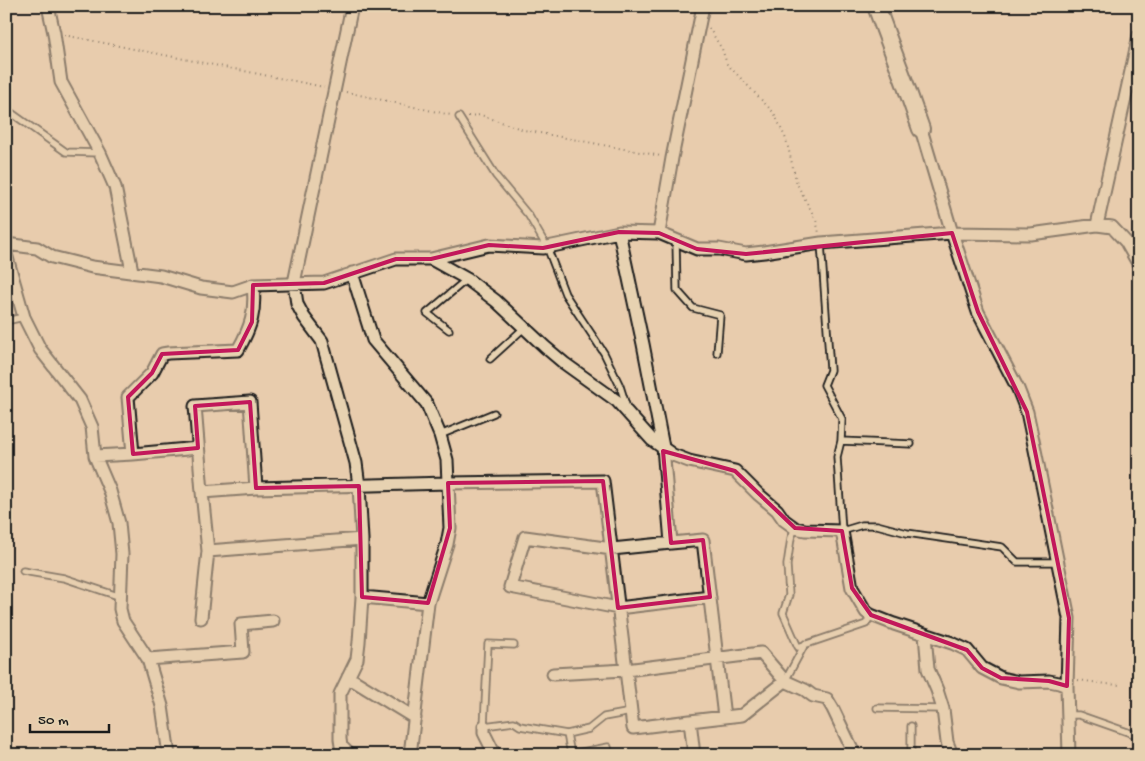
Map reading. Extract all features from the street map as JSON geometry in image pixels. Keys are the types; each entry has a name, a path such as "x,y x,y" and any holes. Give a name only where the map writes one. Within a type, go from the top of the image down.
{"street":[{"path":"48,6 54,33 60,82 100,153 115,187 132,271"},
{"path":"350,755 341,746 340,694 357,659 362,597 362,539 359,486 356,463 322,341 297,304 294,283 352,6"},
{"path":"659,233 672,158 703,6"},
{"path":"876,6 921,128 978,312 1018,390 1027,412 1068,618 1069,755"},
{"path":"1098,225 1139,35"},
{"path":"6,244 36,248 52,257 92,267 161,276 202,288 233,292 253,285 324,283 396,259 431,259 489,245 547,247 619,232 659,233 697,249 719,249 746,254 821,243 952,232 1031,234 1098,225 1112,227 1126,242 1139,265"},
{"path":"619,232 644,344 662,447 671,543"},
{"path":"6,254 24,317 40,349 80,400 92,426 95,456 110,491 119,523 122,554 120,609 123,620 148,659 162,706 169,755"},
{"path":"431,259 467,279 496,301 564,363 617,401 652,440 673,455 689,461 735,471 777,510 784,520 795,528 842,531 852,588 866,612 967,650 982,668 1001,678 1020,682 1049,681 1067,684"},
{"path":"352,273 373,340 427,404 440,435 447,460 450,528 447,544 428,603 410,755"},
{"path":"132,454 128,397 152,373 162,354 168,352 238,350 252,322 253,285"},
{"path":"201,618 208,551 195,406 250,402 256,488"},
{"path":"95,456 198,448"},
{"path":"202,492 256,488 604,481 633,728 742,715 785,682"},
{"path":"710,597 618,608 510,586 525,537 612,549 703,540 710,597 724,717"},
{"path":"208,551 362,539"},
{"path":"362,597 428,603"},
{"path":"148,659 243,652 241,624 273,621"},
{"path":"925,635 928,669 938,690 943,708 947,742 952,755"},
{"path":"553,674 626,670 761,653 785,682 805,690 813,696 827,699 834,708 855,755"},
{"path":"348,677 415,718"},
{"path":"690,721 694,755"},
{"path":"484,726 484,733 495,755"}],"lane":[{"path":"6,109 66,152 100,153"},
{"path":"460,117 496,176 529,216 547,247 565,294 604,353 620,386 629,415"},
{"path":"676,241 677,290 693,308 720,315 717,353"},
{"path":"821,243 830,370 824,385 842,419 841,440 837,457 842,531 862,525 877,525 907,534 1002,547 1017,562 1057,562"},
{"path":"450,330 428,313 467,279"},
{"path":"6,321 24,317"},
{"path":"490,358 524,328"},
{"path":"440,435 494,413"},
{"path":"841,440 911,444"},
{"path":"795,528 791,538 787,565 790,595 782,613 798,646 866,624 871,615"},
{"path":"23,571 64,578 120,597"},
{"path":"514,645 488,644 484,726 514,722 520,726 567,734 589,729 604,717 631,712"},
{"path":"785,682 805,644"},
{"path":"877,708 943,708"},
{"path":"1068,715 1079,715 1139,736"},
{"path":"911,726 911,755"},
{"path":"567,734 571,754 608,747 610,755"}],"path":[{"path":"701,19 708,26 722,49 728,64 774,113 786,139 797,184 816,220 821,243"},
{"path":"54,33 460,117 481,115 524,130 672,158"},
{"path":"1067,684 1077,680 1087,680 1120,685"}],"highlighted area":[{"path":"619,232 659,233 697,249 746,254 952,233 978,312 1027,412 1069,618 1067,686 1049,681 1001,678 982,668 967,650 871,615 852,588 842,531 795,528 735,471 663,451 671,543 703,540 710,597 618,608 603,481 448,483 450,528 428,603 362,597 359,486 256,488 250,402 195,406 198,448 133,454 128,397 152,373 162,354 238,350 252,322 253,285 324,283 396,259 431,259 489,245 543,248"}]}
